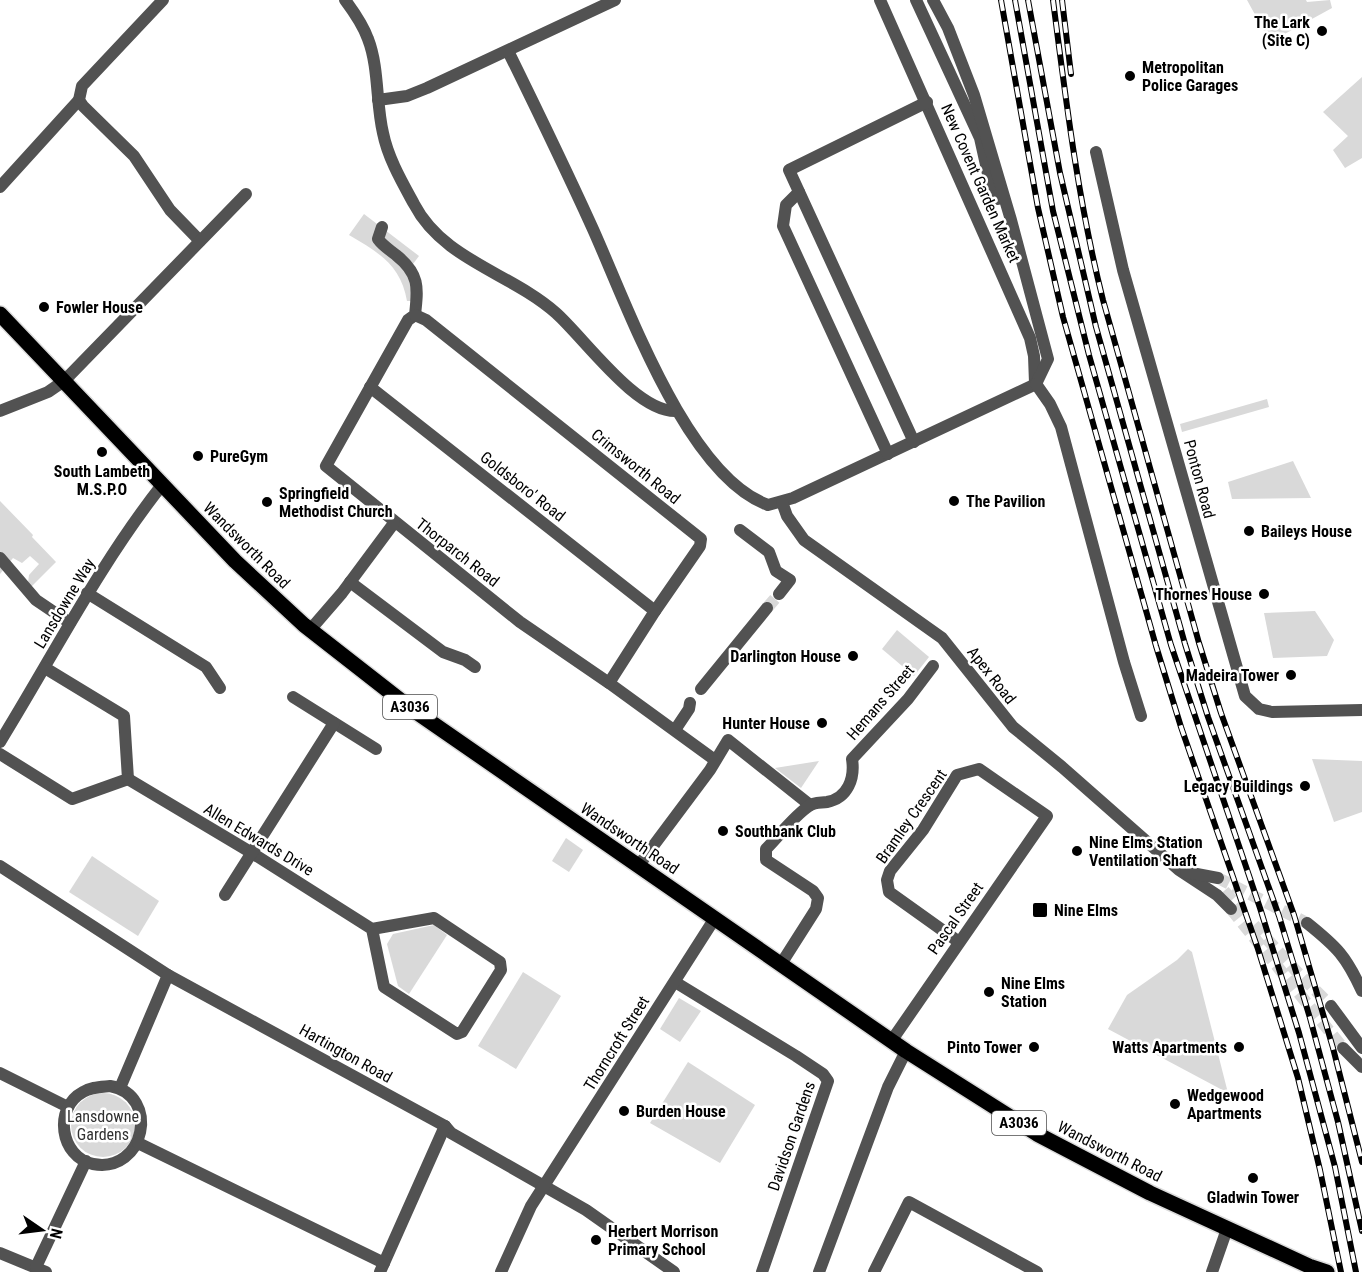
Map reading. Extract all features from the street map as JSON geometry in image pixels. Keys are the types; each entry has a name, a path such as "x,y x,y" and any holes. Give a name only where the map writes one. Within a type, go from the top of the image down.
{"main road":[{"name":"Wandsworth Road","path":"0,314 235,561 310,630 409,707 906,1051 1036,1134 1106,1171 1227,1229 1327,1272"}],"street":[{"path":"0,187 79,100 82,86 163,0"},
{"path":"345,0 356,14 369,40 383,136 391,158 418,211 435,233 450,246 546,305 590,347 614,374 650,404 666,411 676,411"},
{"path":"378,100 414,93 615,0"},
{"name":"New Covent Garden Market","path":"880,0 1030,338 1036,384"},
{"path":"916,0 980,138 988,174 1002,211 1011,220"},
{"path":"508,51 676,411 711,460 748,496 768,505 782,502 1036,384 1048,359 1011,220 974,95 948,28 933,0"},
{"path":"79,100 134,156 170,210 200,242"},
{"path":"914,442 789,170 927,102"},
{"name":"Ponton Road","path":"1096,152 1123,270 1245,696 1259,709 1272,712 1362,710"},
{"path":"799,192 786,205 783,226 888,454"},
{"path":"0,411 48,392 64,381 246,194"},
{"path":"382,227 379,242 403,261 417,282 415,315"},
{"name":"Thorparch Road","path":"415,315 408,320 326,466 394,523 520,622 715,760"},
{"name":"Crimsworth Road","path":"415,315 426,320 701,539 700,546 655,610 609,683"},
{"path":"1036,384 1050,404 1061,427 1124,662 1141,716"},
{"name":"Goldsboro' Road","path":"370,387 655,610"},
{"name":"Lansdowne Way","path":"0,742 87,593 162,485"},
{"name":"Apex Road","path":"782,502 788,516 804,540 942,638 1013,727 1179,870"},
{"path":"310,630 350,582 394,523"},
{"path":"740,530 769,552 776,571 790,580 778,594"},
{"path":"0,558 36,600 70,623"},
{"path":"350,582 443,652 465,660 475,667"},
{"path":"87,593 206,667 220,688"},
{"path":"701,688 767,608"},
{"name":"Hemans Street","path":"810,804 825,803 842,796 850,785 853,775 852,759 908,699 933,666"},
{"path":"0,754 72,799 128,779 124,716 45,668"},
{"path":"293,697 376,749"},
{"path":"675,730 689,709 690,703"},
{"path":"225,895 334,723"},
{"path":"639,865 710,770 728,740 810,804 765,849 766,860 813,891 818,898 816,909 781,964"},
{"name":"Bramley Crescent","path":"959,942 889,892 887,880 890,871 923,830 957,775 979,769 1047,816"},
{"name":"Allen Edwards Drive","path":"128,779 252,853 372,929"},
{"name":"Pascal Street","path":"892,1040 1047,816"},
{"name":"Hartington Road","path":"0,866 168,975 445,1126 451,1133 586,1210 674,1272"},
{"path":"1179,870 1218,878"},
{"path":"1179,870 1224,891"},
{"path":"1179,870 1217,895 1231,909"},
{"path":"434,918 500,962 501,970 462,1032 457,1034 384,987 372,929 434,918"},
{"name":"Thorncroft Street","path":"501,1272 531,1206 544,1185 550,1180 715,918"},
{"path":"1307,923 1340,951 1362,991"},
{"path":"120,1088 168,975"},
{"name":"Davidson Gardens","path":"675,982 823,1074 828,1081 762,1272"},
{"path":"1331,1006 1362,1048"},
{"path":"1344,1048 1362,1067"},
{"path":"819,1272 888,1087 906,1051"},
{"path":"0,1073 68,1107"},
{"path":"96,1087 120,1088 129,1095 139,1110 141,1124 138,1143 125,1157 108,1164 94,1164 86,1161 72,1150 65,1139 63,1124 68,1107 83,1091 96,1087"},
{"path":"138,1143 382,1268 445,1126"},
{"path":"0,1253 41,1270 86,1161"},
{"path":"874,1272 909,1202 1037,1272"},
{"path":"1212,1272 1227,1229"}],"green space":[{"path":"1247,0 1306,0 1307,2 1330,0 1332,8 1270,42"},
{"path":"1362,77 1362,158 1345,168 1333,150 1348,136 1323,112"},
{"path":"364,214 419,256 413,264 422,301 407,301 399,278 387,261 349,235"},
{"path":"1267,399 1269,407 1182,432 1180,424"},
{"path":"1293,461 1311,498 1232,499 1228,482"},
{"path":"0,501 56,562 31,587 28,583 29,575 39,564 30,556 22,563 13,558 0,574"},
{"path":"1315,611 1334,640 1327,656 1273,658 1264,613"},
{"path":"897,630 929,657 914,676 882,649"},
{"path":"1312,759 1362,761 1362,812 1334,822"},
{"path":"819,761 801,788 775,768"},
{"path":"566,838 583,850 569,872 552,861"},
{"path":"92,856 159,901 138,936 69,892"},
{"path":"434,925 447,935 409,994 398,986 387,944 393,934"},
{"path":"1188,949 1192,952 1228,1093 1108,1029 1127,995 1177,960"},
{"path":"523,972 561,996 516,1069 478,1046"},
{"path":"679,998 701,1011 680,1042 660,1029"},
{"path":"688,1062 755,1105 720,1163 650,1123"},
{"name":"Lansdowne Gardens","path":"103,1093 126,1102 135,1125 126,1148 103,1157 80,1148 71,1125 80,1102"}],"tunnel":[{"path":"767,608 779,594"},
{"path":"1218,878 1307,923"},
{"path":"1224,891 1243,912"},
{"path":"1231,909 1343,1048"},
{"path":"1254,925 1331,1006"}],"railway":[{"path":"1001,0 1038,208 1063,317 1181,727 1258,949 1298,1078 1341,1272"},
{"path":"1015,0 1053,211 1089,355 1171,645 1260,908 1299,1033 1335,1167 1356,1272"},
{"path":"1028,0 1060,173 1096,327 1185,644 1208,717 1279,916 1310,1018 1338,1122 1362,1231"},
{"path":"1053,0 1080,188 1103,300 1199,643 1221,713 1294,915 1333,1048 1362,1162"},
{"path":"1062,0 1071,74"}],"place":[{"name":"The Lark (Site C)","path":"1322,31"},
{"name":"Metropolitan Police Garages","path":"1130,76"},
{"name":"Fowler House","path":"44,307"},
{"name":"South Lambeth M.S.P.O","path":"102,452"},
{"name":"PureGym","path":"198,456"},
{"name":"The Pavilion","path":"954,501"},
{"name":"Springfield Methodist Church","path":"267,502"},
{"name":"Baileys House","path":"1249,531"},
{"name":"Thornes House","path":"1264,594"},
{"name":"Darlington House","path":"853,656"},
{"name":"Madeira Tower","path":"1291,675"},
{"name":"Hunter House","path":"822,723"},
{"name":"Legacy Buildings","path":"1305,786"},
{"name":"Southbank Club","path":"723,831"},
{"name":"Nine Elms Station Ventilation Shaft","path":"1077,851"},
{"name":"Nine Elms","path":"1040,910"},
{"name":"Nine Elms Station","path":"989,992"},
{"name":"Pinto Tower","path":"1034,1047"},
{"name":"Watts Apartments","path":"1239,1047"},
{"name":"Wedgewood Apartments","path":"1175,1104"},
{"name":"Burden House","path":"624,1111"},
{"name":"Gladwin Tower","path":"1253,1178"},
{"name":"Herbert Morrison Primary School","path":"596,1240"}]}
